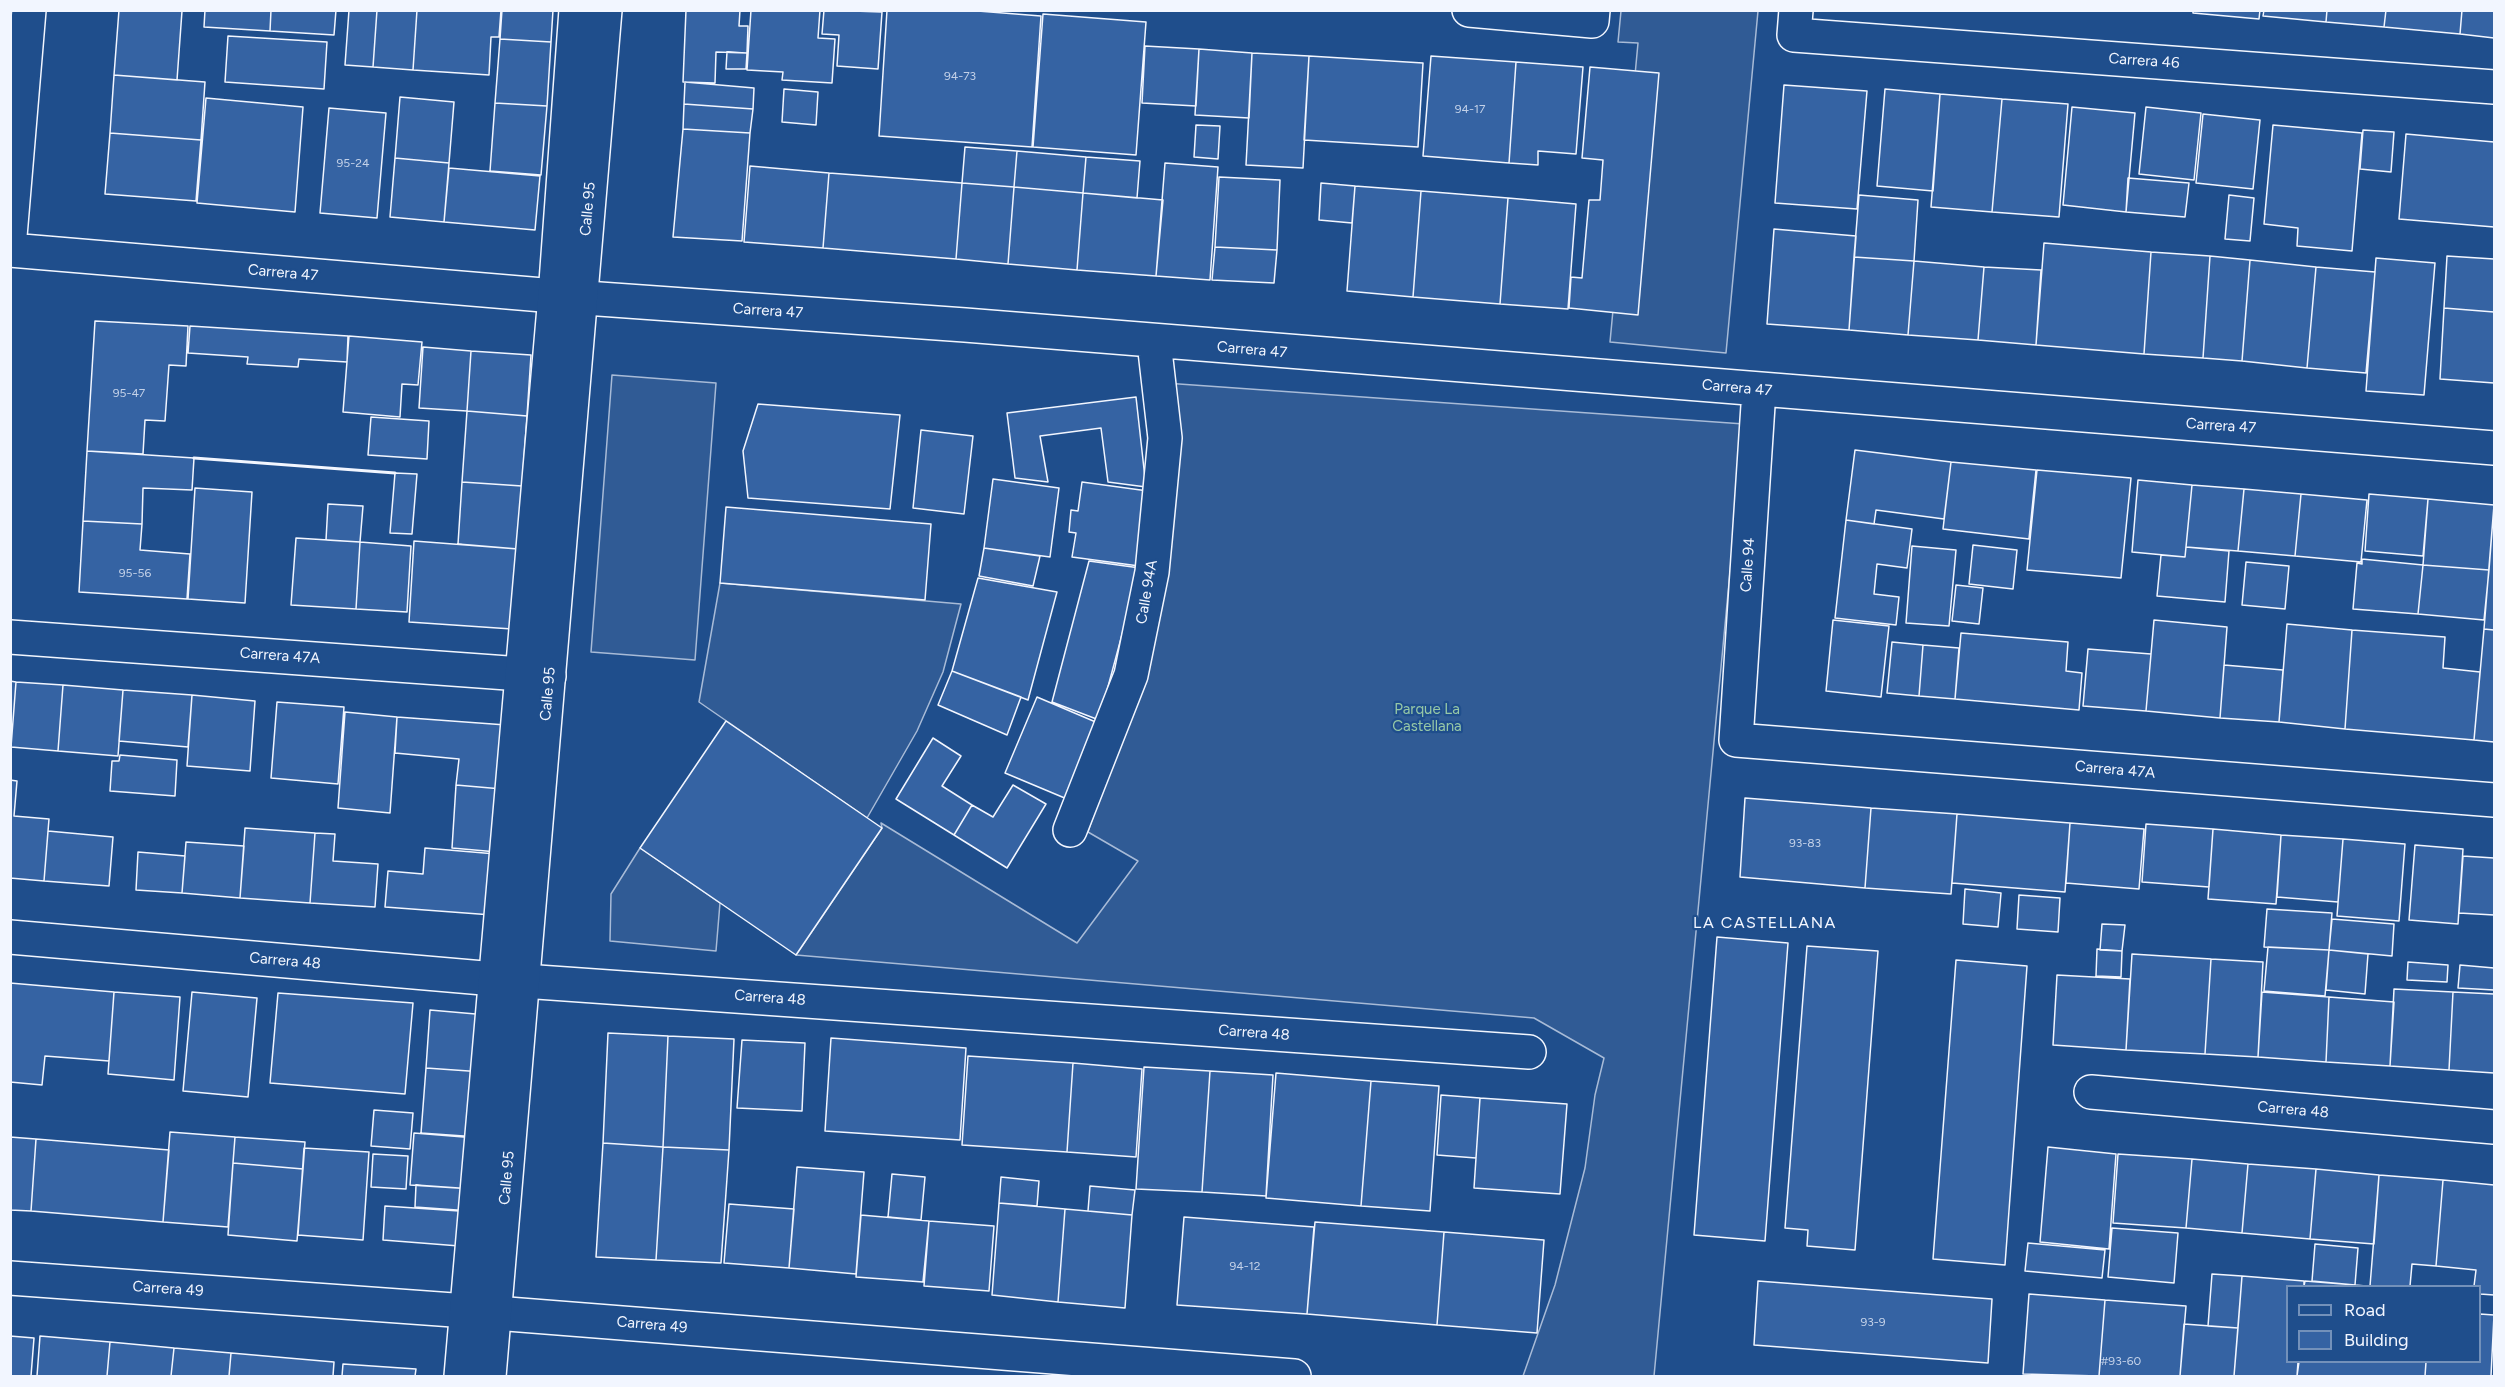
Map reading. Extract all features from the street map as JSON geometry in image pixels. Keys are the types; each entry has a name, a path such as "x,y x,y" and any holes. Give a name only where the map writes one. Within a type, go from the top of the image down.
{"street":[{"path":"10,236 29,10"},
{"name":"Calle 95","path":"568,296 576,10"},
{"name":"Calle 95","path":"462,1377 481,1312 568,296 605,10"},
{"path":"1469,10 1592,16"},
{"name":"Carrera 46","path":"1795,22 2494,87"},
{"name":"Carrera 47","path":"10,250 2494,448"},
{"name":"Calle 94A","path":"1070,830 1131,675 1152,572 1165,438 1154,342"},
{"name":"Calle 94","path":"1736,740 1759,390"},
{"name":"Carrera 47A","path":"10,637 536,675"},
{"name":"Carrera 47A","path":"1736,740 2494,800"},
{"name":"Carrera 48","path":"10,937 509,980 1529,1052"},
{"name":"Carrera 48","path":"2091,1092 2494,1127"},
{"name":"Carrera 49","path":"10,1278 481,1312 1294,1377"},
{"name":"Calle 95","path":"481,1312 489,1377"}],"shaded area":[{"path":"1621,11 1758,11 1726,353 1610,342 1638,43 1618,42"},
{"path":"612,375 716,383 695,660 591,652"},
{"name":"Parque La Castellana","path":"1165,383 1744,424 1654,1376 1523,1376 1555,1285 1585,1168 1595,1095 1604,1058 1534,1018 796,955 882,828 881,823 1077,943 1138,861 1088,832 1158,617"},
{"path":"720,583 961,604 943,672 917,731 867,818 699,702"},
{"path":"640,848 720,903 716,951 610,941 611,894"}],"building":[{"path":"119,10 182,11 177,80 114,75"},
{"path":"205,10 271,10 270,31 204,27"},
{"path":"271,10 336,10 334,35 270,31"},
{"path":"349,10 377,10 373,67 345,65"},
{"path":"377,10 417,10 413,70 373,67"},
{"path":"417,10 501,10 499,37 491,37 489,75 413,70"},
{"path":"502,10 553,10 551,42 500,39"},
{"path":"686,10 740,10 739,26 748,26 747,53 716,52 715,83 683,82"},
{"path":"751,10 820,10 818,38 835,39 832,83 782,80 783,72 747,70"},
{"path":"824,10 882,12 878,69 837,66 839,35 822,34"},
{"path":"887,10 965,10 1041,16 1032,147 879,136"},
{"path":"2193,10 2260,10 2259,19 2193,13"},
{"path":"2264,10 2327,10 2326,22 2263,16"},
{"path":"2327,10 2386,10 2384,27 2326,22"},
{"path":"2386,10 2462,10 2460,34 2384,27"},
{"path":"2462,10 2494,10 2494,38 2460,34"},
{"path":"1043,14 1146,22 1136,155 1033,147"},
{"path":"228,36 327,42 324,89 225,82"},
{"path":"500,39 551,42 547,106 495,103"},
{"path":"1145,46 1199,49 1196,106 1142,103"},
{"path":"1199,49 1252,53 1249,118 1195,115"},
{"path":"727,52 747,53 746,69 726,69"},
{"path":"1252,53 1309,56 1303,168 1246,165"},
{"path":"1309,56 1423,63 1418,147 1304,140"},
{"path":"1431,56 1516,62 1509,163 1423,156"},
{"path":"1516,62 1583,67 1576,154 1538,151 1538,165 1509,163"},
{"path":"1590,67 1659,73 1638,315 1569,308 1571,277 1582,278 1589,200 1600,200 1603,160 1582,158"},
{"path":"114,75 205,82 201,140 110,133"},
{"path":"685,82 754,88 753,109 684,104"},
{"path":"1784,85 1867,91 1857,209 1775,203"},
{"path":"784,89 818,92 816,125 782,122"},
{"path":"1885,89 1940,94 1933,191 1877,186"},
{"path":"1940,94 2002,99 1992,212 1931,207"},
{"path":"400,97 454,102 449,163 395,158"},
{"path":"206,98 303,107 295,212 197,203"},
{"path":"2002,99 2068,104 2059,217 1992,212"},
{"path":"495,103 547,106 541,175 490,171"},
{"path":"684,104 753,109 750,133 683,129"},
{"path":"2072,107 2135,113 2126,212 2063,205"},
{"path":"2146,107 2201,113 2194,180 2139,174"},
{"path":"329,108 386,113 377,218 320,213"},
{"path":"2203,114 2260,120 2253,189 2196,183"},
{"path":"1196,125 1220,126 1218,159 1194,157"},
{"path":"2273,125 2362,133 2352,251 2297,246 2298,228 2264,224"},
{"path":"683,129 750,133 742,241 673,237"},
{"path":"2363,130 2394,132 2391,172 2360,169"},
{"path":"110,133 201,140 196,201 105,194"},
{"path":"2406,134 2494,142 2494,227 2399,219"},
{"path":"965,147 1017,151 1014,187 962,183"},
{"path":"1017,151 1086,157 1083,193 1014,187"},
{"path":"1086,157 1140,161 1137,198 1083,193"},
{"path":"395,158 449,163 444,222 390,217"},
{"path":"1165,163 1218,167 1210,280 1156,276"},
{"path":"750,166 829,173 823,248 744,242"},
{"path":"449,168 540,176 535,230 444,222"},
{"path":"829,173 962,183 956,259 823,248"},
{"path":"1219,177 1280,180 1277,250 1215,247"},
{"path":"2128,178 2189,183 2185,217 2126,212"},
{"path":"962,183 1014,187 1008,264 956,259"},
{"path":"1321,183 1355,186 1352,223 1319,220"},
{"path":"1355,186 1421,191 1413,297 1347,291"},
{"path":"1014,187 1083,193 1077,270 1008,264"},
{"path":"1421,191 1508,198 1500,304 1413,297"},
{"path":"1083,193 1163,200 1156,276 1077,270"},
{"path":"1859,195 1918,200 1914,261 1854,257"},
{"path":"2229,195 2254,198 2250,241 2225,239"},
{"path":"1508,198 1576,204 1568,309 1500,304"},
{"path":"1774,229 1856,236 1849,330 1767,324"},
{"path":"2044,243 2151,252 2144,354 2036,345"},
{"path":"1215,247 1277,250 1274,283 1212,280"},
{"path":"2151,252 2210,256 2203,358 2144,354"},
{"path":"2210,256 2250,260 2242,361 2203,358"},
{"path":"2447,256 2494,259 2494,312 2444,308"},
{"path":"1854,257 1914,261 1908,335 1849,330"},
{"path":"2376,258 2435,263 2424,395 2366,391"},
{"path":"2250,260 2316,267 2307,368 2242,361"},
{"path":"1914,261 1984,267 1978,340 1908,335"},
{"path":"1984,267 2041,270 2036,345 1978,340"},
{"path":"2316,267 2375,272 2366,373 2307,368"},
{"path":"2444,308 2494,312 2494,383 2440,379"},
{"path":"95,321 188,326 186,366 169,365 165,421 145,420 143,454 87,451"},
{"path":"190,326 348,336 347,362 299,359 298,367 247,364 248,357 188,353"},
{"path":"349,336 422,342 418,385 402,384 400,417 343,412"},
{"path":"423,347 471,351 467,411 419,408"},
{"path":"471,351 531,355 527,416 467,411"},
{"path":"1136,397 1146,487 1108,482 1101,428 1040,436 1048,482 1015,478 1007,413"},
{"path":"758,404 900,415 890,509 748,498 743,451"},
{"path":"467,411 527,416 522,486 462,482"},
{"path":"371,417 429,421 427,459 368,455"},
{"path":"921,430 973,436 964,514 913,508"},
{"path":"1855,450 1951,462 1944,519 1876,510 1874,524 1846,520"},
{"path":"87,451 194,458 192,490 143,488 142,524 83,521"},
{"path":"1951,462 2036,470 2029,539 1943,529"},
{"path":"2037,470 2131,478 2121,578 2027,570"},
{"path":"395,473 417,474 412,534 390,533"},
{"path":"993,479 1059,488 1050,557 984,548"},
{"path":"2138,480 2192,485 2185,557 2132,552"},
{"path":"462,482 522,486 518,549 458,544"},
{"path":"1082,482 1148,491 1139,566 1072,557 1076,533 1069,532 1071,510 1078,511"},
{"path":"2192,485 2244,489 2238,551 2186,547"},
{"path":"195,488 252,492 245,603 188,599"},
{"path":"2244,489 2301,494 2295,556 2238,551"},
{"path":"2301,494 2367,500 2361,562 2295,556"},
{"path":"2369,494 2428,499 2423,556 2365,551"},
{"path":"2428,499 2494,505 2489,570 2423,565"},
{"path":"328,504 363,506 360,542 326,540"},
{"path":"2494,505 2494,630 2484,629"},
{"path":"726,507 931,524 925,600 720,583"},
{"path":"1846,520 1912,529 1907,568 1877,564 1874,594 1899,597 1896,625 1835,618"},
{"path":"83,521 142,524 140,550 190,554 187,599 79,592"},
{"path":"296,538 360,542 356,609 291,605"},
{"path":"414,541 518,549 512,629 409,622"},
{"path":"360,542 411,546 407,612 356,609"},
{"path":"1973,545 2017,550 2013,589 1969,584"},
{"path":"1912,546 1956,550 1949,626 1906,623"},
{"path":"2186,547 2229,551 2225,602 2157,596 2161,555 2185,557"},
{"path":"984,548 1040,556 1033,586 979,576"},
{"path":"2362,559 2423,565 2418,614 2353,609 2357,563 2362,564"},
{"path":"1089,561 1140,568 1099,720 1052,702"},
{"path":"2246,562 2289,566 2285,609 2242,605"},
{"path":"2423,565 2489,570 2484,620 2418,614"},
{"path":"978,578 1057,592 1028,700 952,671"},
{"path":"1956,585 1983,588 1979,624 1952,621"},
{"path":"1833,620 1889,626 1881,697 1826,691"},
{"path":"2154,620 2227,627 2220,718 2146,711"},
{"path":"2287,624 2352,630 2345,729 2279,722"},
{"path":"2484,629 2494,630 2494,742 2474,740"},
{"path":"2352,630 2445,637 2443,668 2480,672 2474,740 2345,729"},
{"path":"1961,633 2068,642 2066,671 2082,673 2079,710 1955,699"},
{"path":"1892,642 1923,645 1919,696 1887,693"},
{"path":"1923,645 1959,648 1955,699 1919,696"},
{"path":"2088,649 2151,654 2146,711 2083,706"},
{"path":"2224,665 2283,670 2279,722 2220,718"},
{"path":"952,671 1021,697 1007,735 938,705"},
{"path":"10,681 16,682 11,747 10,747"},
{"path":"16,682 63,685 58,751 11,747"},
{"path":"63,685 123,690 118,756 58,751"},
{"path":"123,690 192,695 188,747 119,741"},
{"path":"192,695 255,701 250,771 187,766"},
{"path":"1037,697 1098,723 1067,799 1005,773"},
{"path":"277,702 344,707 338,784 271,778"},
{"path":"345,712 397,717 390,813 338,808"},
{"path":"397,717 506,725 502,789 456,785 459,759 395,753"},
{"path":"726,721 882,828 796,955 640,848"},
{"path":"933,738 961,756 942,786 972,805 954,835 896,799"},
{"path":"120,755 177,760 175,796 110,791 112,761 119,761"},
{"path":"10,780 17,781 14,816 49,819 44,881 10,878"},
{"path":"456,785 502,789 497,852 452,848"},
{"path":"1013,785 1046,804 1007,868 954,835 972,805 993,817"},
{"path":"1745,798 1871,808 1865,888 1740,877"},
{"path":"1871,808 1957,814 1951,894 1865,888"},
{"path":"1957,814 2070,823 2065,892 1952,883"},
{"path":"2070,823 2144,829 2139,889 2066,883"},
{"path":"2146,824 2213,829 2209,887 2142,882"},
{"path":"245,828 315,833 310,903 240,898"},
{"path":"2213,829 2281,835 2276,904 2208,899"},
{"path":"48,831 113,837 109,886 44,881"},
{"path":"315,833 335,834 333,861 378,864 375,907 310,903"},
{"path":"2281,835 2343,839 2338,902 2277,897"},
{"path":"2343,839 2405,844 2399,921 2337,916"},
{"path":"186,842 244,846 240,898 182,893"},
{"path":"2415,845 2463,849 2458,924 2409,920"},
{"path":"425,848 496,854 492,915 385,907 388,871 423,874"},
{"path":"138,852 185,856 182,893 136,890"},
{"path":"2463,856 2494,858 2494,915 2459,913"},
{"path":"1965,889 2001,893 1998,927 1963,924"},
{"path":"2019,895 2060,898 2058,932 2017,929"},
{"path":"2267,909 2332,913 2329,950 2264,947"},
{"path":"2332,919 2394,924 2392,956 2329,950"},
{"path":"2102,924 2125,925 2122,951 2100,950"},
{"path":"1717,937 1788,943 1765,1241 1694,1235"},
{"path":"1807,946 1878,951 1855,1250 1807,1246 1808,1230 1785,1228"},
{"path":"2268,947 2329,950 2325,996 2264,991"},
{"path":"2097,949 2122,951 2121,977 2096,976"},
{"path":"2329,950 2368,954 2365,994 2326,990"},
{"path":"2132,954 2211,959 2205,1054 2126,1050"},
{"path":"2211,959 2263,962 2258,1057 2205,1054"},
{"path":"1956,960 2027,966 2005,1265 1933,1259"},
{"path":"2408,962 2448,965 2447,982 2407,980"},
{"path":"2460,965 2494,968 2494,990 2458,988"},
{"path":"2057,975 2130,979 2126,1050 2053,1045"},
{"path":"10,983 114,992 109,1061 45,1056 42,1085 10,1082"},
{"path":"2394,989 2453,992 2449,1070 2390,1066"},
{"path":"114,992 180,997 174,1080 108,1074"},
{"path":"192,992 257,998 248,1097 183,1091"},
{"path":"2262,992 2329,997 2326,1062 2258,1057"},
{"path":"2453,992 2494,994 2494,1073 2449,1070"},
{"path":"278,993 413,1003 405,1094 270,1083"},
{"path":"2329,997 2394,1002 2390,1066 2326,1062"},
{"path":"430,1010 487,1015 483,1072 426,1068"},
{"path":"608,1033 668,1036 663,1147 603,1143"},
{"path":"668,1036 734,1039 729,1150 663,1147"},
{"path":"831,1038 966,1048 960,1140 825,1131"},
{"path":"742,1040 805,1043 802,1111 737,1108"},
{"path":"968,1056 1073,1063 1067,1152 962,1145"},
{"path":"1073,1063 1142,1069 1136,1157 1067,1152"},
{"path":"1144,1067 1210,1071 1202,1192 1136,1189"},
{"path":"426,1068 483,1072 478,1137 421,1133"},
{"path":"1210,1071 1273,1075 1266,1196 1202,1192"},
{"path":"1276,1073 1371,1081 1361,1206 1266,1198"},
{"path":"1371,1081 1439,1086 1430,1211 1361,1206"},
{"path":"1441,1095 1480,1098 1476,1158 1437,1155"},
{"path":"1480,1098 1567,1104 1560,1194 1474,1188"},
{"path":"374,1110 413,1113 410,1149 371,1146"},
{"path":"170,1132 235,1137 228,1227 163,1222"},
{"path":"414,1133 476,1138 473,1189 410,1185"},
{"path":"10,1137 36,1139 31,1211 10,1210"},
{"path":"235,1137 305,1142 303,1169 233,1163"},
{"path":"36,1139 169,1150 163,1222 31,1211"},
{"path":"603,1143 663,1147 656,1260 596,1257"},
{"path":"663,1147 729,1150 721,1263 656,1260"},
{"path":"2048,1147 2116,1154 2109,1249 2040,1242"},
{"path":"304,1148 369,1152 363,1240 298,1235"},
{"path":"373,1154 408,1156 406,1189 371,1187"},
{"path":"2118,1154 2192,1159 2186,1228 2113,1223"},
{"path":"2192,1159 2248,1164 2242,1233 2186,1228"},
{"path":"233,1163 303,1169 297,1241 228,1235"},
{"path":"2248,1164 2316,1169 2310,1239 2242,1233"},
{"path":"797,1167 864,1172 856,1274 789,1268"},
{"path":"2316,1169 2379,1175 2374,1244 2310,1239"},
{"path":"892,1174 925,1177 921,1220 888,1217"},
{"path":"2379,1175 2443,1180 2436,1266 2412,1264 2410,1285 2370,1285"},
{"path":"1001,1177 1039,1181 1037,1206 999,1203"},
{"path":"2443,1180 2494,1185 2494,1295 2481,1294 2481,1285 2474,1285 2476,1270 2436,1266"},
{"path":"416,1185 473,1189 471,1211 415,1207"},
{"path":"1090,1186 1135,1190 1132,1215 1088,1211"},
{"path":"999,1203 1065,1209 1058,1302 992,1295"},
{"path":"729,1204 794,1209 789,1268 724,1263"},
{"path":"385,1206 474,1212 472,1247 383,1240"},
{"path":"1065,1209 1132,1215 1125,1308 1058,1302"},
{"path":"861,1215 929,1221 923,1282 856,1277"},
{"path":"1184,1217 1314,1227 1307,1314 1177,1305"},
{"path":"929,1221 994,1226 989,1291 924,1286"},
{"path":"1315,1222 1444,1232 1437,1325 1307,1314"},
{"path":"2112,1228 2178,1233 2174,1283 2108,1277"},
{"path":"1444,1232 1544,1240 1537,1333 1437,1325"},
{"path":"2028,1243 2105,1250 2102,1278 2025,1271"},
{"path":"2315,1244 2358,1248 2355,1285 2312,1281"},
{"path":"2212,1274 2242,1276 2238,1328 2208,1326"},
{"path":"2242,1276 2304,1281 2304,1285 2286,1285 2286,1363 2298,1363 2297,1376 2234,1376"},
{"path":"1758,1281 1992,1299 1988,1363 1754,1345"},
{"path":"2305,1281 2355,1285 2304,1285"},
{"path":"2029,1294 2105,1300 2099,1376 2023,1374"},
{"path":"2105,1300 2186,1306 2180,1376 2099,1376"},
{"path":"2481,1314 2494,1315 2491,1376 2425,1376 2426,1363 2481,1363"},
{"path":"2184,1324 2238,1328 2234,1376 2180,1376"},
{"path":"10,1336 34,1338 31,1376 10,1376"},
{"path":"40,1336 110,1342 107,1376 37,1376"},
{"path":"110,1342 174,1348 171,1376 107,1376"},
{"path":"174,1348 231,1353 229,1376 171,1376"},
{"path":"231,1353 334,1362 333,1376 229,1376"},
{"path":"2299,1363 2426,1363 2425,1376 2297,1376"},
{"path":"343,1364 416,1369 415,1376 342,1376"}],"wall":[{"path":"194,458 395,473"}],"district":[{"name":"LA CASTELLANA","path":"1765,923"}]}
